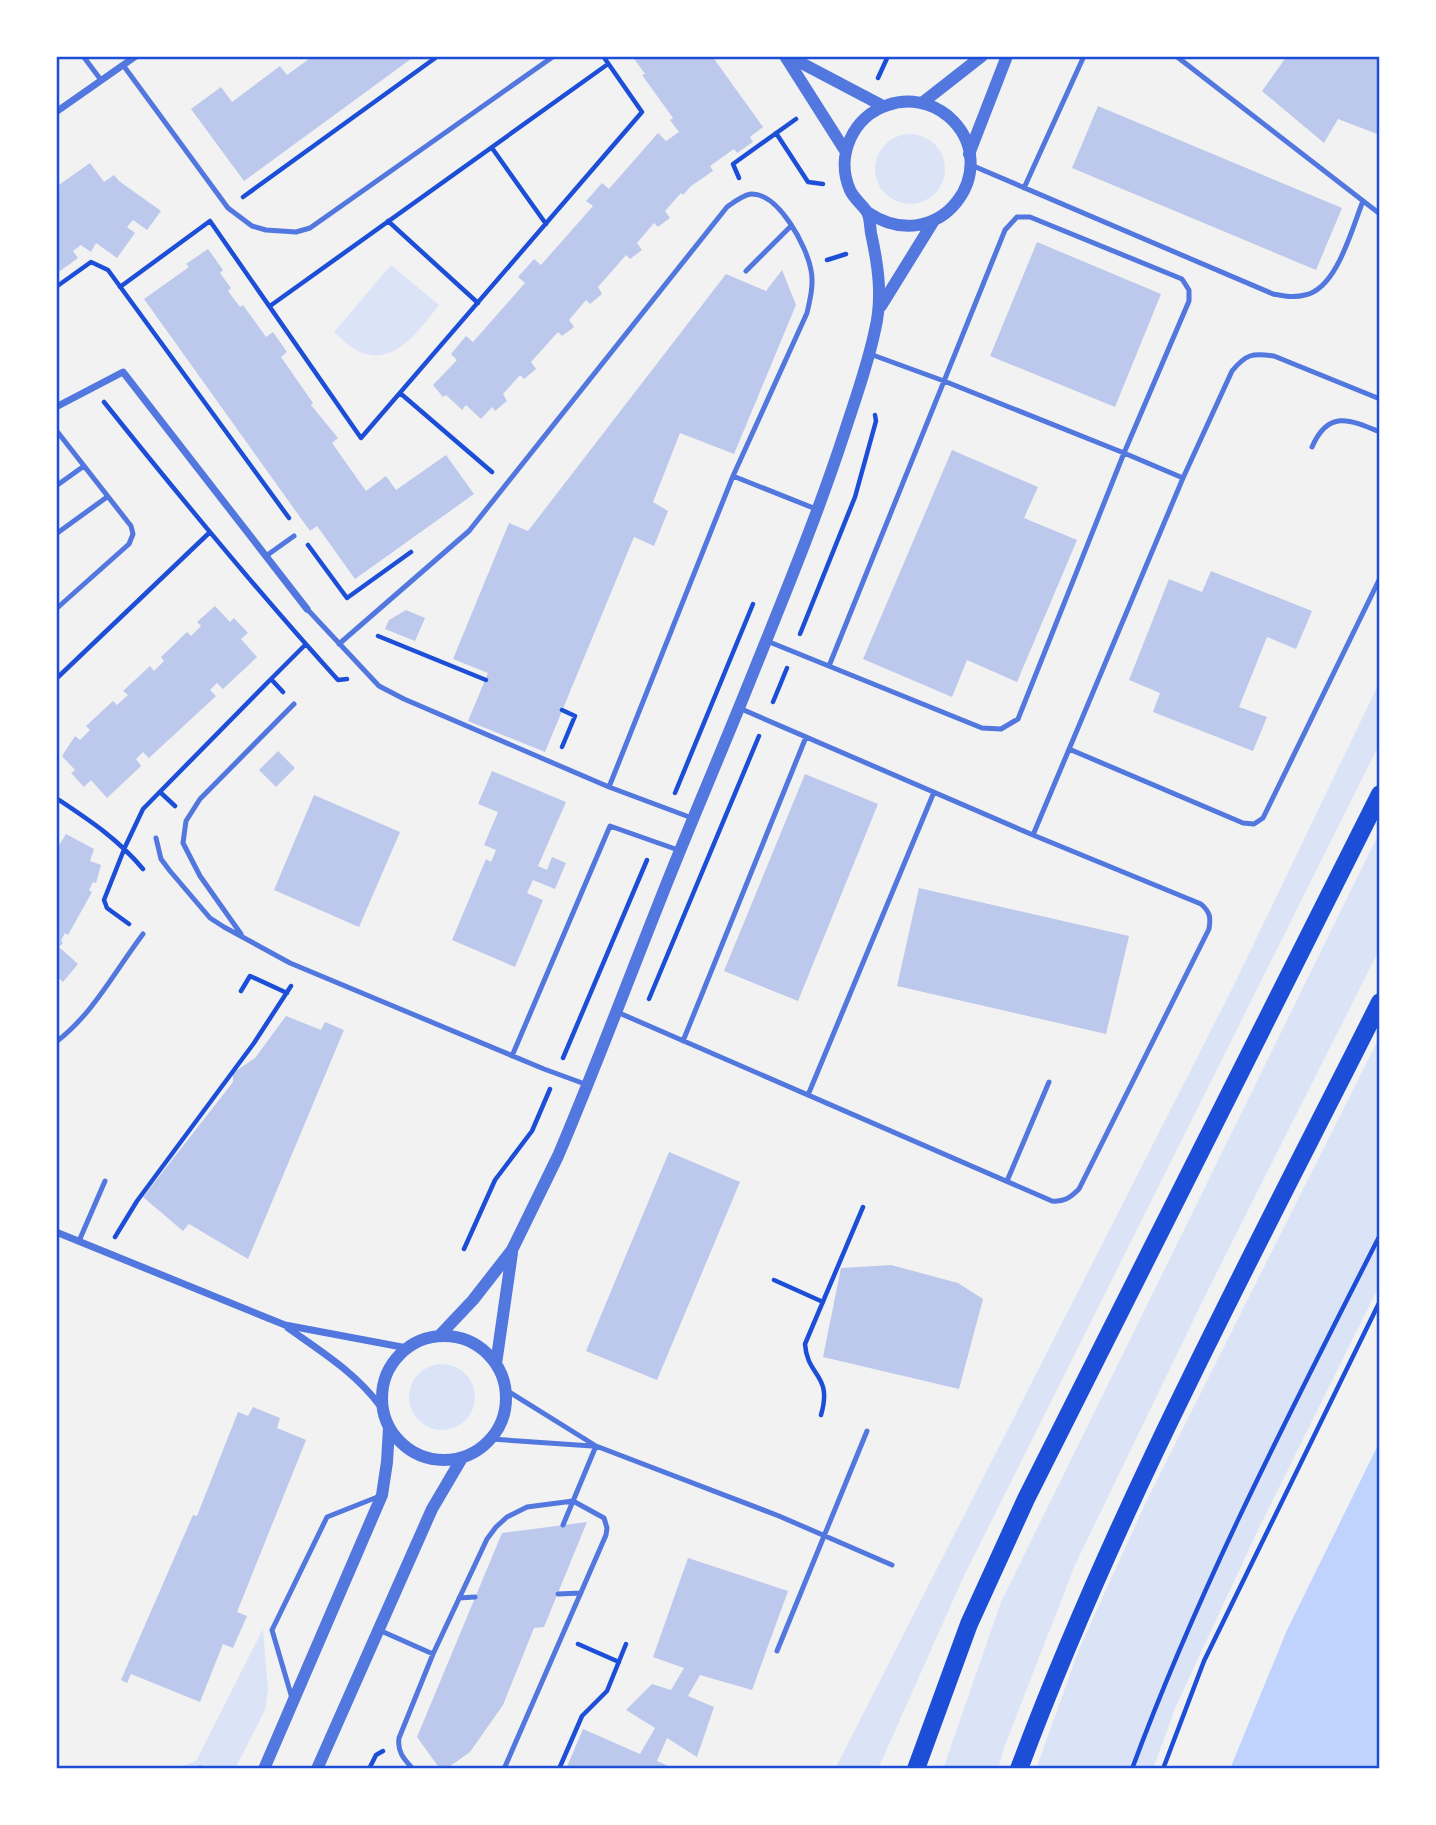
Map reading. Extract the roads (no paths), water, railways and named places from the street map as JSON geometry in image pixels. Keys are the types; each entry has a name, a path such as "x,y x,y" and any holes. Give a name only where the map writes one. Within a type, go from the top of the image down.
{"main road":[{"path":"916,1769 969,1624 1026,1499 1380,794"},
{"path":"1018,1769 1056,1669 1114,1535 1380,1002"}],"street":[{"path":"56,112 136,56"},
{"path":"786,56 883,106"},
{"path":"786,56 846,152"},
{"path":"922,103 982,56"},
{"path":"880,307 933,222 957,203 966,185 970,159 1007,56"},
{"path":"933,222 906,227 885,222 867,212 858,202 846,178 849,140 862,120 883,106 895,102 922,103 948,116 965,140 970,159"},
{"path":"439,1335 473,1300 512,1250 558,1156 818,510 870,355 880,307 876,258 867,212"},
{"path":"56,407 123,372 307,609"},
{"path":"56,1232 285,1325 407,1348"},
{"path":"496,1364 512,1250"},
{"path":"285,1325 350,1371 367,1387 382,1407 389,1428 402,1445 420,1456 441,1461 462,1458 478,1450 491,1439 500,1425 506,1390 496,1364 485,1351 456,1336 439,1335 422,1339 395,1359 386,1374 382,1407"},
{"path":"264,1769 382,1495 389,1428"},
{"path":"317,1769 432,1509 462,1458"}],"lane":[{"path":"83,56 102,80"},
{"path":"122,65 228,208 253,226 266,230 296,232 310,228 554,56"},
{"path":"1024,188 1084,56"},
{"path":"1176,56 1380,214"},
{"path":"970,159 1024,188 1273,294 1291,297 1308,295 1321,288 1332,276 1363,201"},
{"path":"339,643 469,531 727,207 747,194 759,195 771,201 787,218 811,270 811,293 807,313 733,477 609,787"},
{"path":"766,640 982,728 1001,729 1017,719 1124,453 1189,301 1189,290 1182,279 1030,217 1017,218 1005,230 830,666"},
{"path":"746,271 791,226"},
{"path":"1033,835 1183,478 1232,372 1243,358 1257,354 1274,356 1380,399"},
{"path":"870,355 944,381 1183,478"},
{"path":"1312,447 1318,432 1332,422 1346,420 1380,432"},
{"path":"56,430 131,526 133,534 129,544 56,609"},
{"path":"56,486 83,466"},
{"path":"733,477 818,510"},
{"path":"56,534 107,497"},
{"path":"266,556 294,536"},
{"path":"1069,749 1243,822 1254,824 1263,817 1380,578"},
{"path":"307,609 379,686 609,787 694,819"},
{"path":"243,936 200,876 183,843 186,821 200,799 294,704"},
{"path":"617,1012 1052,1201 1060,1201 1071,1198 1079,1189 1209,929 1208,911 1201,904 739,708"},
{"path":"683,1041 806,737"},
{"path":"808,1095 934,792"},
{"path":"512,1056 610,826 681,851"},
{"path":"156,838 161,859 210,918 290,963 588,1086"},
{"path":"56,1042 68,1033 107,988 143,934"},
{"path":"1007,1181 1049,1082"},
{"path":"79,1241 105,1181"},
{"path":"506,1390 596,1446 779,1516 892,1566"},
{"path":"777,1651 867,1431"},
{"path":"491,1439 596,1446"},
{"path":"563,1525 596,1446"},
{"path":"293,1701 272,1630 327,1517 382,1495"},
{"path":"414,1769 402,1757 397,1746 433,1654 487,1539 507,1517 527,1507 573,1502 604,1518 607,1528 504,1769"},
{"path":"558,1594 581,1593"},
{"path":"459,1598 475,1597"},
{"path":"379,1630 433,1654"}],"water":[{"path":"1380,1441 1380,1769 1230,1769 1287,1630"}]}
